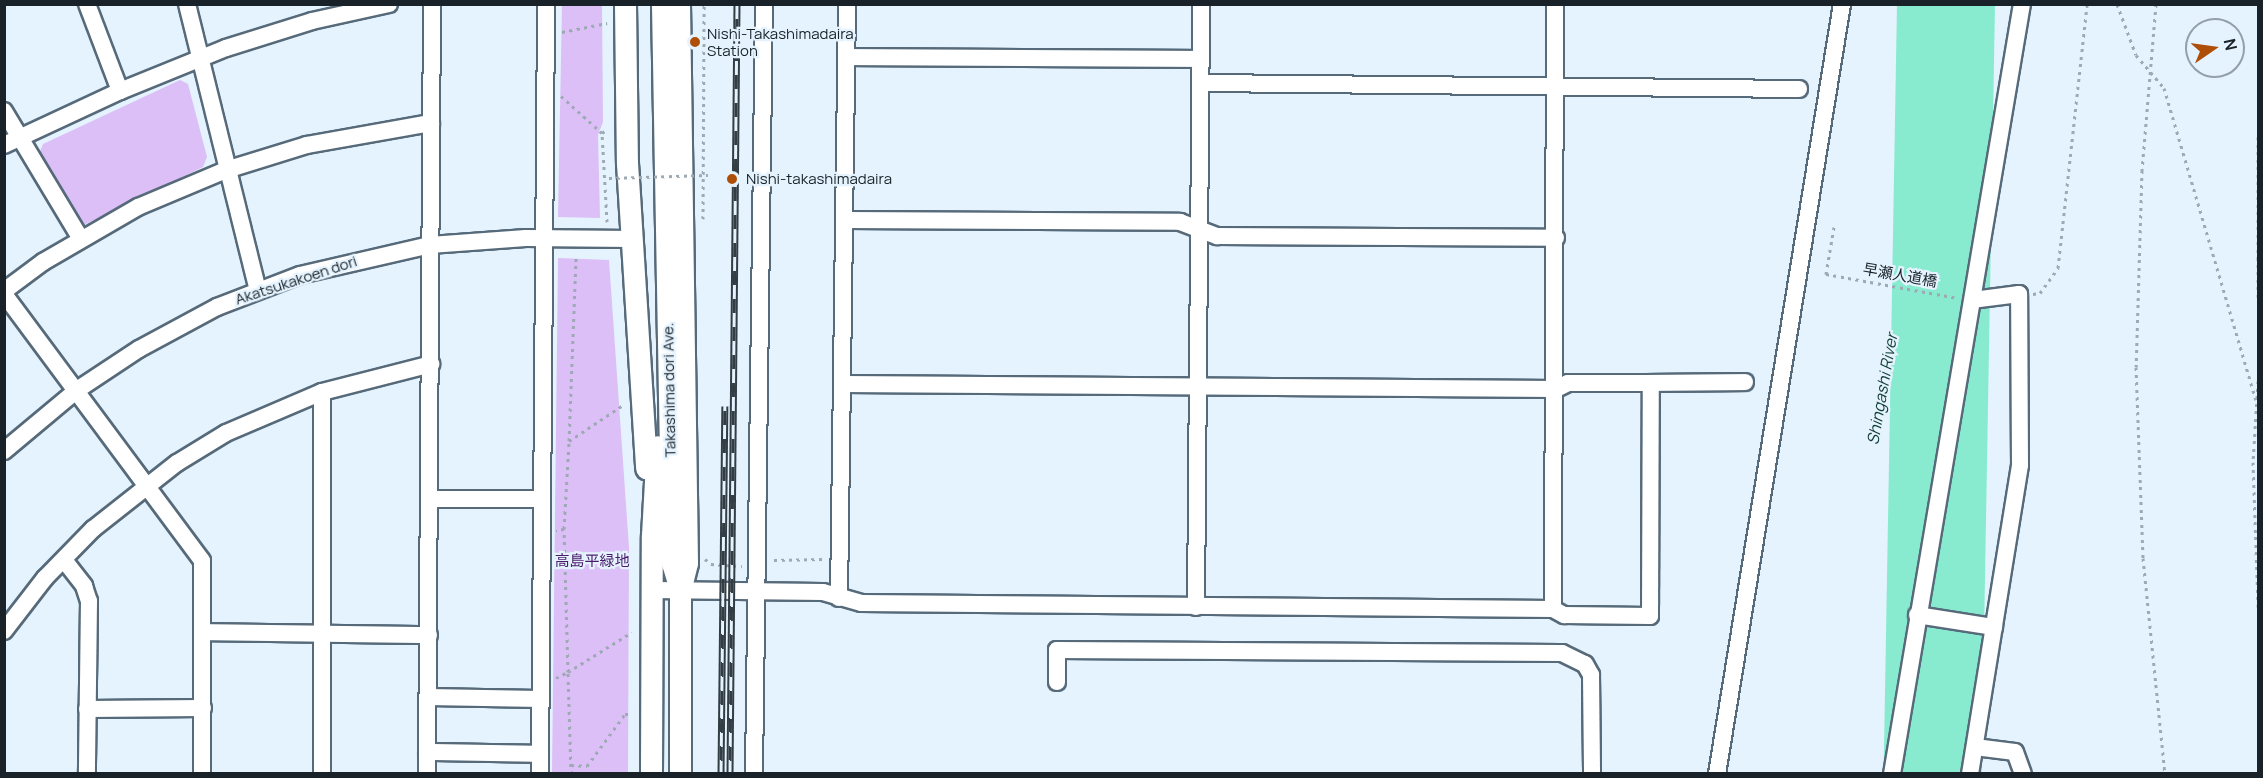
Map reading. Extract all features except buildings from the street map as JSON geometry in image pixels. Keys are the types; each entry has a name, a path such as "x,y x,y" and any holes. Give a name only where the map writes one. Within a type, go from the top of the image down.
{"main road":[{"name":"Takashima dori Ave.","path":"651,4 672,563 680,590 680,774"},
{"name":"Takashima dori Ave.","path":"651,774 652,535 659,412 655,85 662,4"},
{"path":"679,4 687,563 680,590"},
{"path":"616,9 652,535"}],"street":[{"path":"87,4 120,91"},
{"path":"187,4 226,170 258,290"},
{"path":"4,145 120,91 199,59 312,21 389,4"},
{"path":"427,774 432,4"},
{"path":"540,774 546,4"},
{"path":"754,774 764,4"},
{"path":"839,598 840,410 844,384 847,4"},
{"path":"1196,606 1201,4"},
{"path":"1553,609 1556,389 1555,4"},
{"path":"1718,774 1842,4"},
{"path":"1892,774 1962,345 2022,4"},
{"path":"846,57 1200,59"},
{"path":"1200,83 1799,89"},
{"path":"4,111 81,239"},
{"path":"202,774 202,561 4,292 81,239 138,207 226,170 318,142 431,123"},
{"path":"846,220 1180,222 1217,236 1556,238"},
{"name":"Akatsukakoen dori","path":"4,451 77,390 177,328 258,290 342,262 430,245 545,238 632,239"},
{"path":"1970,774 2020,465 2019,294 1971,300"},
{"path":"4,631 64,560 147,484 226,434 322,392 431,364"},
{"path":"844,384 1556,389 1568,383 1745,382"},
{"path":"651,590 823,592 861,603 1553,609 1564,615 1650,616 1651,383"},
{"path":"322,392 322,774"},
{"path":"430,499 542,499"},
{"path":"64,560 84,586 89,601 87,774"},
{"path":"1917,615 1994,627"},
{"path":"203,632 429,635"},
{"path":"1057,682 1057,650 1562,653 1586,664 1591,675 1592,774"},
{"path":"428,697 540,699"},
{"path":"87,708 203,708"},
{"path":"1975,747 2017,753 2023,774"},
{"path":"427,752 540,754"}],"path":[{"path":"2019,294 2040,293 2058,268 2087,4"},
{"path":"2117,4 2136,55 2164,88 2179,132 2256,400"},
{"path":"2156,4 2142,170 2136,367 2144,568 2164,774"},
{"path":"607,35 607,23 616,9"},
{"path":"559,32 607,23"},
{"path":"557,92 602,133 604,214 608,222"},
{"path":"602,133 608,129 608,117"},
{"path":"2259,137 2259,297"},
{"path":"609,178 708,175"},
{"path":"608,222 610,213"},
{"path":"596,222 608,222"},
{"name":"早瀬人道橋","path":"1834,227 1826,274 1971,300"},
{"path":"571,774 564,529 576,257"},
{"path":"2259,381 2256,400 2253,526 2259,607"},
{"path":"569,441 623,405"},
{"path":"553,530 564,529"},
{"path":"774,560 822,559"},
{"path":"551,680 632,632"},
{"path":"571,765 586,766 625,714 631,714"}],"green space":[{"path":"562,5 602,5 603,122 598,135 600,218 558,217"},
{"path":"180,80 188,84 207,157 203,167 82,226 39,154 43,144"},
{"name":"高島平緑地","path":"558,258 609,260 629,548 628,773 552,773"}],"water":[{"path":"1897,4 1995,6 1982,774 1884,774"}],"railway":[{"path":"730,774 737,4"},
{"path":"721,774 725,406"}],"place":[{"name":"Nishi-Takashimadaira Station","path":"695,42"},
{"name":"Nishi-takashimadaira","path":"732,179"}],"water label":[{"name":"Shingashi River","path":"1882,389"}]}
